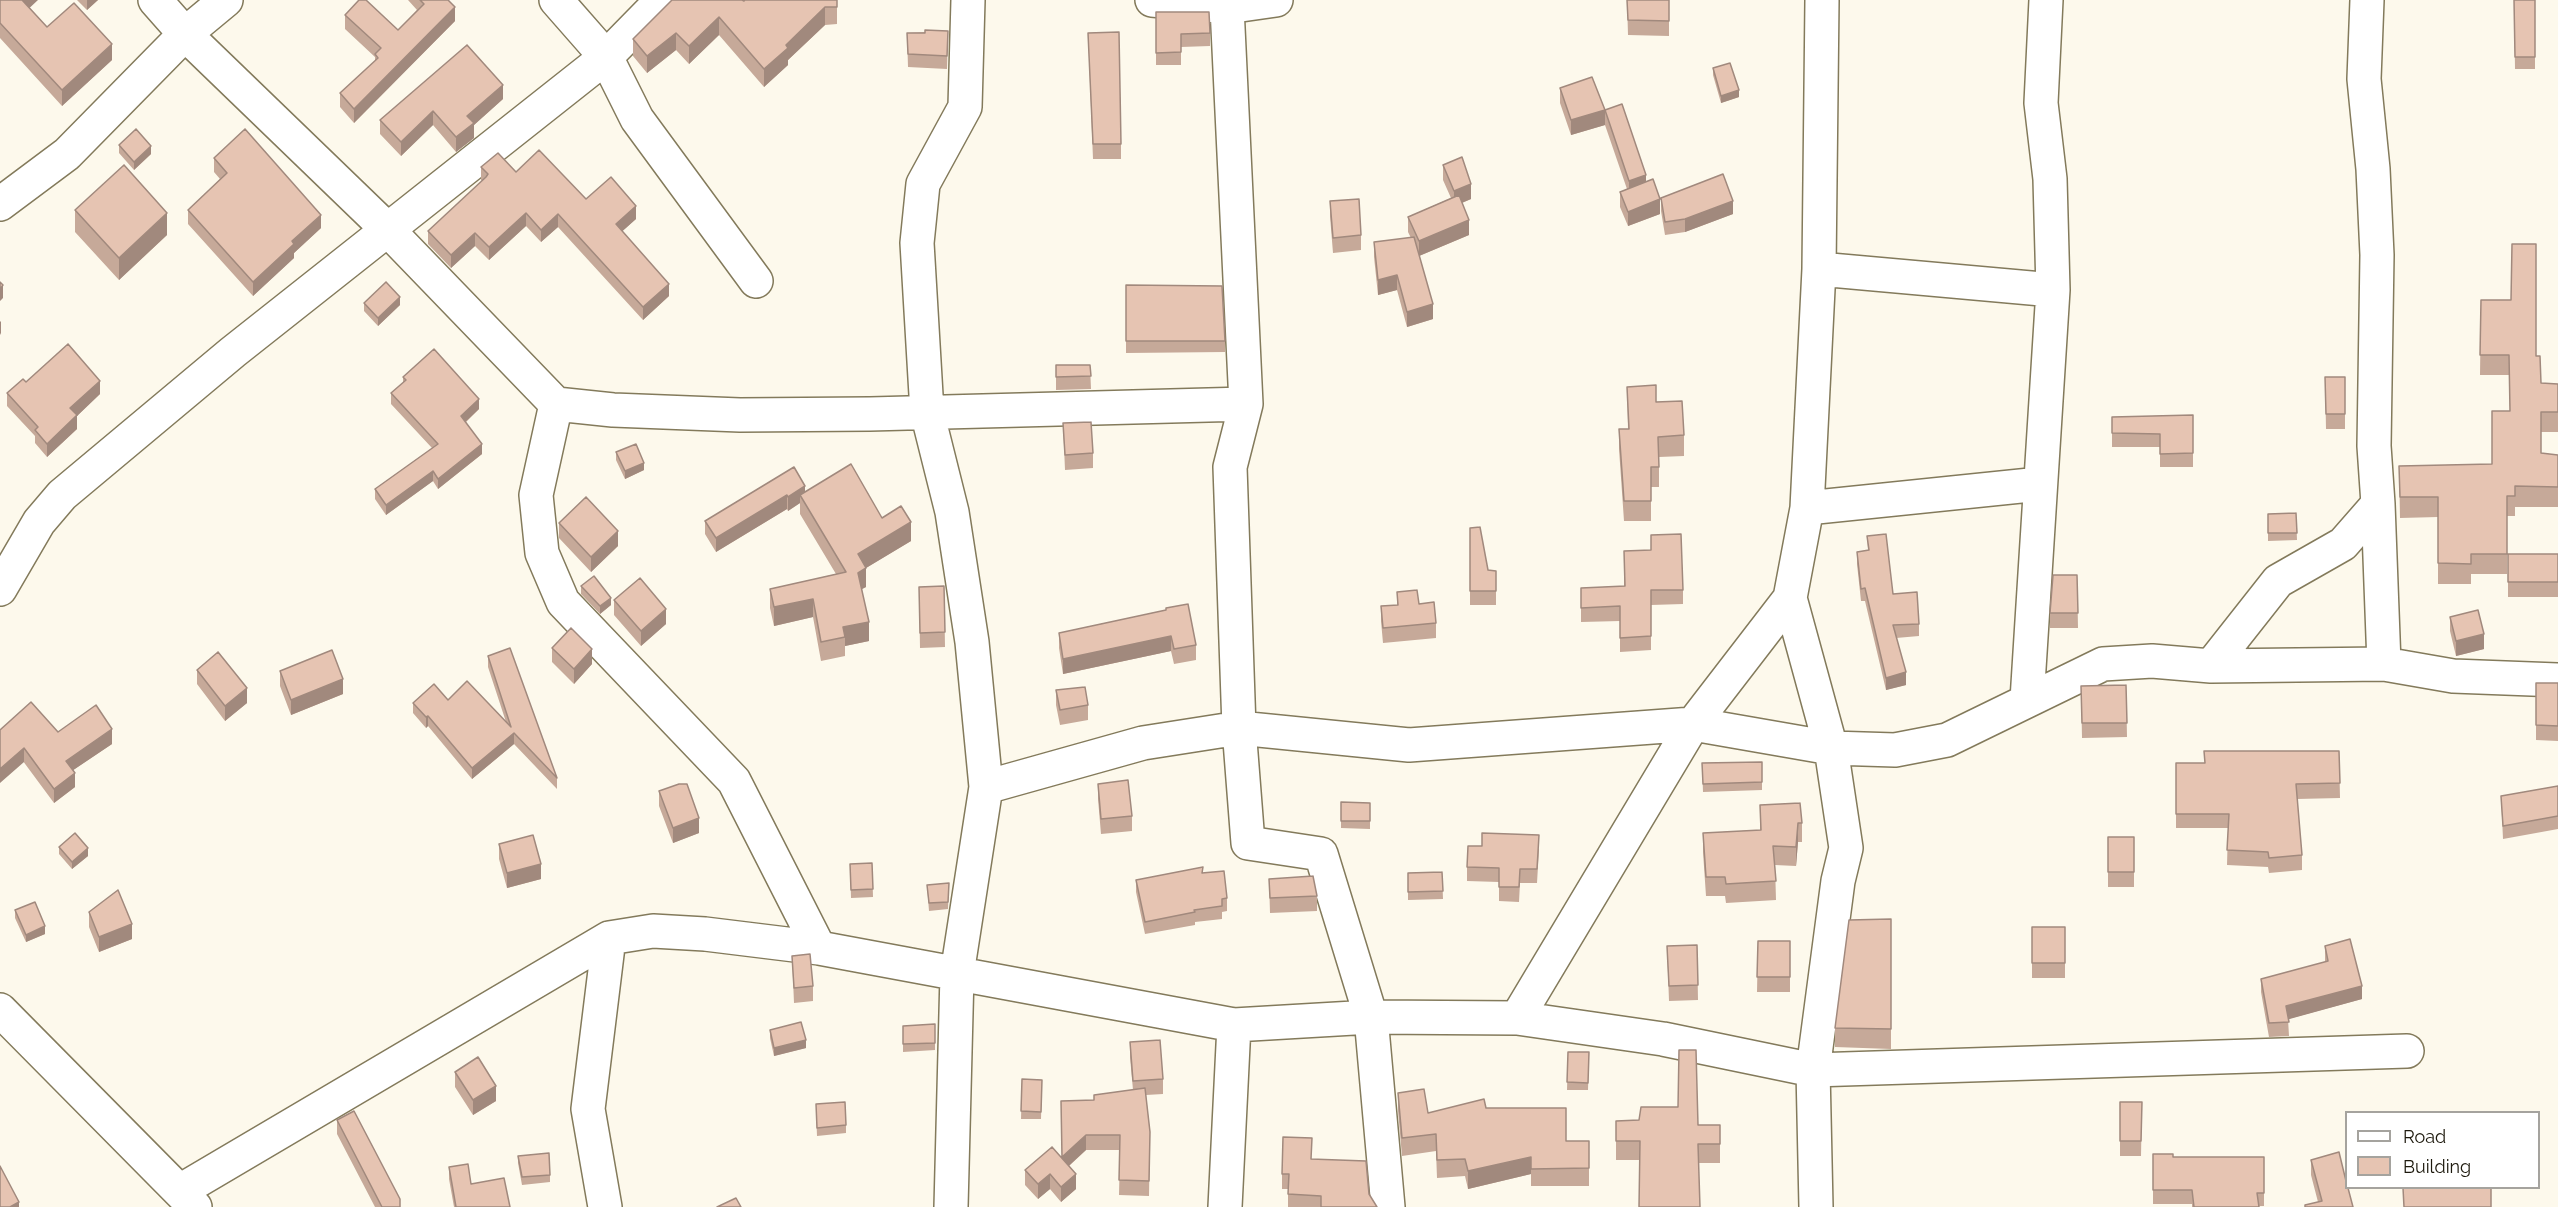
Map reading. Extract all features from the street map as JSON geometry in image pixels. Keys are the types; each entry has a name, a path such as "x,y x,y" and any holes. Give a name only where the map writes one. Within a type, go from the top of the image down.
{"street":[{"path":"155,0 185,34 387,229 556,404 613,410 740,415 1246,404"},
{"path":"0,204 67,154 185,34 226,0"},
{"path":"556,0 606,57 637,119 756,281"},
{"path":"0,589 39,522 62,495 233,352 606,57 662,0"},
{"path":"951,1207 957,974 986,787 969,620 952,512 927,412 917,243 923,184 964,107 968,0"},
{"path":"1152,0 1227,7 1276,0"},
{"path":"1816,1207 1813,1070 1838,881 1846,848 1831,748 1790,598 1807,507 1819,269 1822,0"},
{"path":"2027,700 2053,290 2050,179 2041,103 2046,0"},
{"path":"2367,0 2364,79 2373,169 2377,255 2374,446 2384,664"},
{"path":"1227,7 1246,404 1230,467 1239,728 1248,843 1321,854 1371,1017 1388,1207"},
{"path":"1819,269 2053,290"},
{"path":"556,404 536,495 543,553 563,602 734,781 819,948"},
{"path":"1807,507 2040,484"},
{"path":"2211,666 2278,581 2343,544 2378,504"},
{"path":"1517,1018 1693,724 1790,598"},
{"path":"986,787 1143,743 1239,728 1409,745 1693,724 1831,748 1895,750 1947,740 2103,664 2152,661 2211,666 2384,664 2453,676 2558,680"},
{"path":"0,1010 188,1199 609,938 653,931 695,933 819,948 1234,1025 1371,1017 1517,1018 1664,1039 1813,1070 2406,1051"},
{"path":"605,1207 588,1109 609,938"},
{"path":"1225,1207 1234,1025"}],"building":[{"path":"0,0 22,0 47,27 74,3 112,44 62,90 0,23"},
{"path":"359,0 366,0 398,30 424,4 420,0 448,0 455,7 354,109 340,93 378,58 375,54 381,48 345,15"},
{"path":"672,0 837,0 837,7 825,7 786,45 788,48 764,69 719,17 689,46 676,33 647,56 633,39"},
{"path":"1627,0 1669,0 1669,21 1628,20"},
{"path":"2514,0 2535,0 2535,57 2515,57"},
{"path":"1156,12 1209,12 1210,33 1181,34 1181,52 1156,53"},
{"path":"925,30 948,31 947,56 908,54 907,33 925,33"},
{"path":"1119,32 1121,144 1093,144 1088,33"},
{"path":"467,45 503,85 467,116 474,123 456,137 433,111 401,142 380,120"},
{"path":"1730,63 1739,90 1721,96 1713,68"},
{"path":"1592,77 1605,110 1571,120 1560,88"},
{"path":"1622,104 1646,175 1629,181 1605,110"},
{"path":"136,129 151,146 134,162 119,145"},
{"path":"245,129 321,215 292,241 294,244 253,282 188,210 227,173 214,158"},
{"path":"539,150 586,199 611,177 636,206 616,224 669,284 643,307 558,214 541,230 526,213 489,247 475,233 451,255 428,231 486,177 488,174 481,167 498,153 516,172"},
{"path":"1462,157 1471,184 1454,191 1443,165"},
{"path":"124,165 167,213 119,258 75,210"},
{"path":"1723,174 1733,201 1685,219 1665,222 1661,198"},
{"path":"1653,179 1660,199 1628,212 1620,192"},
{"path":"1459,195 1469,220 1419,241 1408,217"},
{"path":"1359,199 1361,235 1333,238 1330,201"},
{"path":"1414,237 1433,304 1407,312 1397,275 1378,280 1374,242"},
{"path":"2512,244 2536,244 2536,356 2540,356 2541,383 2558,384 2558,412 2541,412 2541,453 2558,455 2558,487 2515,486 2515,496 2507,496 2507,554 2471,554 2471,564 2438,563 2438,497 2400,497 2399,466 2492,464 2492,411 2510,411 2509,355 2480,355 2481,300 2511,300"},
{"path":"386,282 400,297 378,318 364,303"},
{"path":"1126,285 1222,286 1225,341 1126,341"},
{"path":"68,344 100,381 70,408 77,415 47,444 35,430 38,427 7,393 23,379 26,382"},
{"path":"434,349 479,399 461,416 482,444 438,479 433,471 386,505 375,489 438,444 391,393 406,380 403,377"},
{"path":"1056,365 1090,365 1091,376 1056,377"},
{"path":"2325,377 2345,377 2345,414 2326,414"},
{"path":"1656,385 1656,402 1682,401 1684,435 1658,437 1659,467 1651,467 1651,501 1624,501 1619,429 1629,429 1627,387"},
{"path":"2193,415 2193,453 2160,454 2160,434 2112,433 2112,417"},
{"path":"1091,422 1093,453 1065,455 1063,423"},
{"path":"636,444 644,463 625,471 616,452"},
{"path":"851,464 882,518 901,506 911,522 858,554 866,568 858,573 869,622 843,627 845,637 821,642 813,599 774,607 770,589 846,572 800,495"},
{"path":"794,467 805,486 716,538 705,521"},
{"path":"586,497 618,531 591,557 559,523"},
{"path":"2296,513 2297,533 2268,533 2268,514"},
{"path":"1480,527 1488,570 1496,571 1496,591 1470,591 1470,528"},
{"path":"1681,534 1683,590 1651,590 1651,636 1620,638 1620,606 1581,608 1581,588 1625,586 1624,551 1651,550 1651,535"},
{"path":"1886,534 1893,594 1917,592 1919,624 1893,625 1906,672 1886,678 1865,588 1861,589 1857,552 1869,550 1867,536"},
{"path":"2508,554 2558,554 2558,582 2508,582"},
{"path":"2053,575 2077,575 2078,613 2050,613"},
{"path":"594,576 611,598 600,606 581,586"},
{"path":"640,578 666,609 641,631 614,600"},
{"path":"944,586 945,632 920,633 919,587"},
{"path":"1417,590 1419,604 1434,602 1436,623 1383,628 1381,606 1398,605 1397,592"},
{"path":"1188,604 1196,645 1174,649 1171,636 1063,659 1059,633"},
{"path":"2478,610 2484,634 2456,641 2450,617"},
{"path":"571,628 592,649 574,669 552,648"},
{"path":"510,648 557,778 514,733 472,768 428,716 426,717 413,703 434,684 448,700 467,681 511,727 488,656"},
{"path":"332,650 343,679 291,700 280,671"},
{"path":"218,652 247,688 225,706 197,670"},
{"path":"2536,683 2558,683 2558,726 2536,725"},
{"path":"2126,685 2127,723 2082,723 2081,686"},
{"path":"1085,687 1088,705 1060,710 1056,690"},
{"path":"31,702 58,732 96,705 112,729 66,761 75,773 54,789 24,748 0,769 0,730"},
{"path":"2204,751 2339,751 2340,783 2296,784 2302,855 2269,858 2268,852 2227,850 2229,814 2176,814 2176,763 2205,763"},
{"path":"1762,762 1762,782 1703,784 1702,763"},
{"path":"1128,780 1132,816 1101,819 1098,784"},
{"path":"679,784 687,784 699,818 673,828 659,791"},
{"path":"2558,786 2558,816 2503,826 2501,796"},
{"path":"1341,802 1370,803 1370,821 1341,821"},
{"path":"1800,803 1802,823 1798,823 1796,847 1773,846 1776,881 1726,884 1725,877 1706,877 1703,833 1761,830 1760,805"},
{"path":"75,833 88,848 72,862 59,847"},
{"path":"1482,833 1539,835 1537,869 1520,869 1519,887 1499,887 1499,868 1467,867 1468,846 1482,846"},
{"path":"533,835 541,864 507,873 499,844"},
{"path":"2108,837 2134,837 2134,872 2108,872"},
{"path":"872,863 873,889 851,890 850,864"},
{"path":"1203,867 1202,873 1224,871 1227,898 1222,899 1222,906 1145,922 1136,880"},
{"path":"1442,872 1443,891 1408,892 1408,873"},
{"path":"1313,876 1317,896 1270,898 1269,879"},
{"path":"949,883 948,902 929,903 927,885"},
{"path":"118,890 132,924 99,937 89,912"},
{"path":"35,902 45,926 26,935 15,910"},
{"path":"1891,919 1891,1029 1835,1028 1849,920"},
{"path":"2032,927 2065,927 2065,963 2032,963"},
{"path":"2350,939 2362,986 2286,1006 2289,1022 2269,1023 2261,979 2328,961 2325,946"},
{"path":"1758,941 1790,941 1790,977 1757,977"},
{"path":"1697,945 1698,985 1669,986 1667,946"},
{"path":"810,954 813,986 794,988 792,956"},
{"path":"801,1022 806,1040 774,1048 770,1030"},
{"path":"935,1024 935,1043 903,1044 903,1026"},
{"path":"1160,1040 1163,1079 1133,1081 1130,1042"},
{"path":"1679,1050 1696,1050 1698,1125 1720,1125 1720,1144 1698,1144 1700,1207 1639,1207 1640,1141 1616,1141 1616,1121 1639,1120 1641,1107 1678,1107"},
{"path":"1568,1052 1589,1052 1588,1083 1567,1082"},
{"path":"478,1057 496,1086 473,1100 455,1072"},
{"path":"1022,1079 1042,1080 1041,1112 1021,1111"},
{"path":"1145,1088 1150,1132 1149,1181 1119,1180 1120,1135 1086,1135 1062,1157 1061,1101 1094,1100 1094,1095"},
{"path":"1424,1089 1428,1113 1484,1099 1486,1108 1566,1108 1566,1141 1589,1141 1589,1168 1531,1169 1531,1157 1468,1171 1465,1159 1437,1160 1436,1134 1402,1138 1398,1093"},
{"path":"845,1102 846,1125 817,1128 816,1104"},
{"path":"2120,1102 2142,1102 2141,1141 2120,1141"},
{"path":"354,1111 400,1199 400,1207 382,1207 337,1120"},
{"path":"1283,1137 1312,1138 1311,1159 1366,1161 1369,1194 1377,1207 1321,1207 1321,1196 1288,1194 1289,1174 1282,1174"},
{"path":"1052,1147 1076,1174 1061,1187 1050,1174 1038,1184 1025,1170"},
{"path":"2339,1152 2345,1177 2345,1189 2348,1189 2353,1207 2305,1207 2305,1205 2322,1201 2311,1160"},
{"path":"549,1153 550,1175 522,1177 518,1156"},
{"path":"2153,1154 2173,1154 2173,1157 2264,1157 2264,1193 2257,1193 2259,1207 2194,1207 2192,1190 2153,1190"},
{"path":"468,1164 471,1184 504,1178 510,1207 456,1207 449,1167"},
{"path":"0,1166 19,1202 10,1207 0,1207"},
{"path":"2403,1189 2491,1189 2491,1207 2404,1207"},
{"path":"736,1198 741,1207 717,1207"}]}
